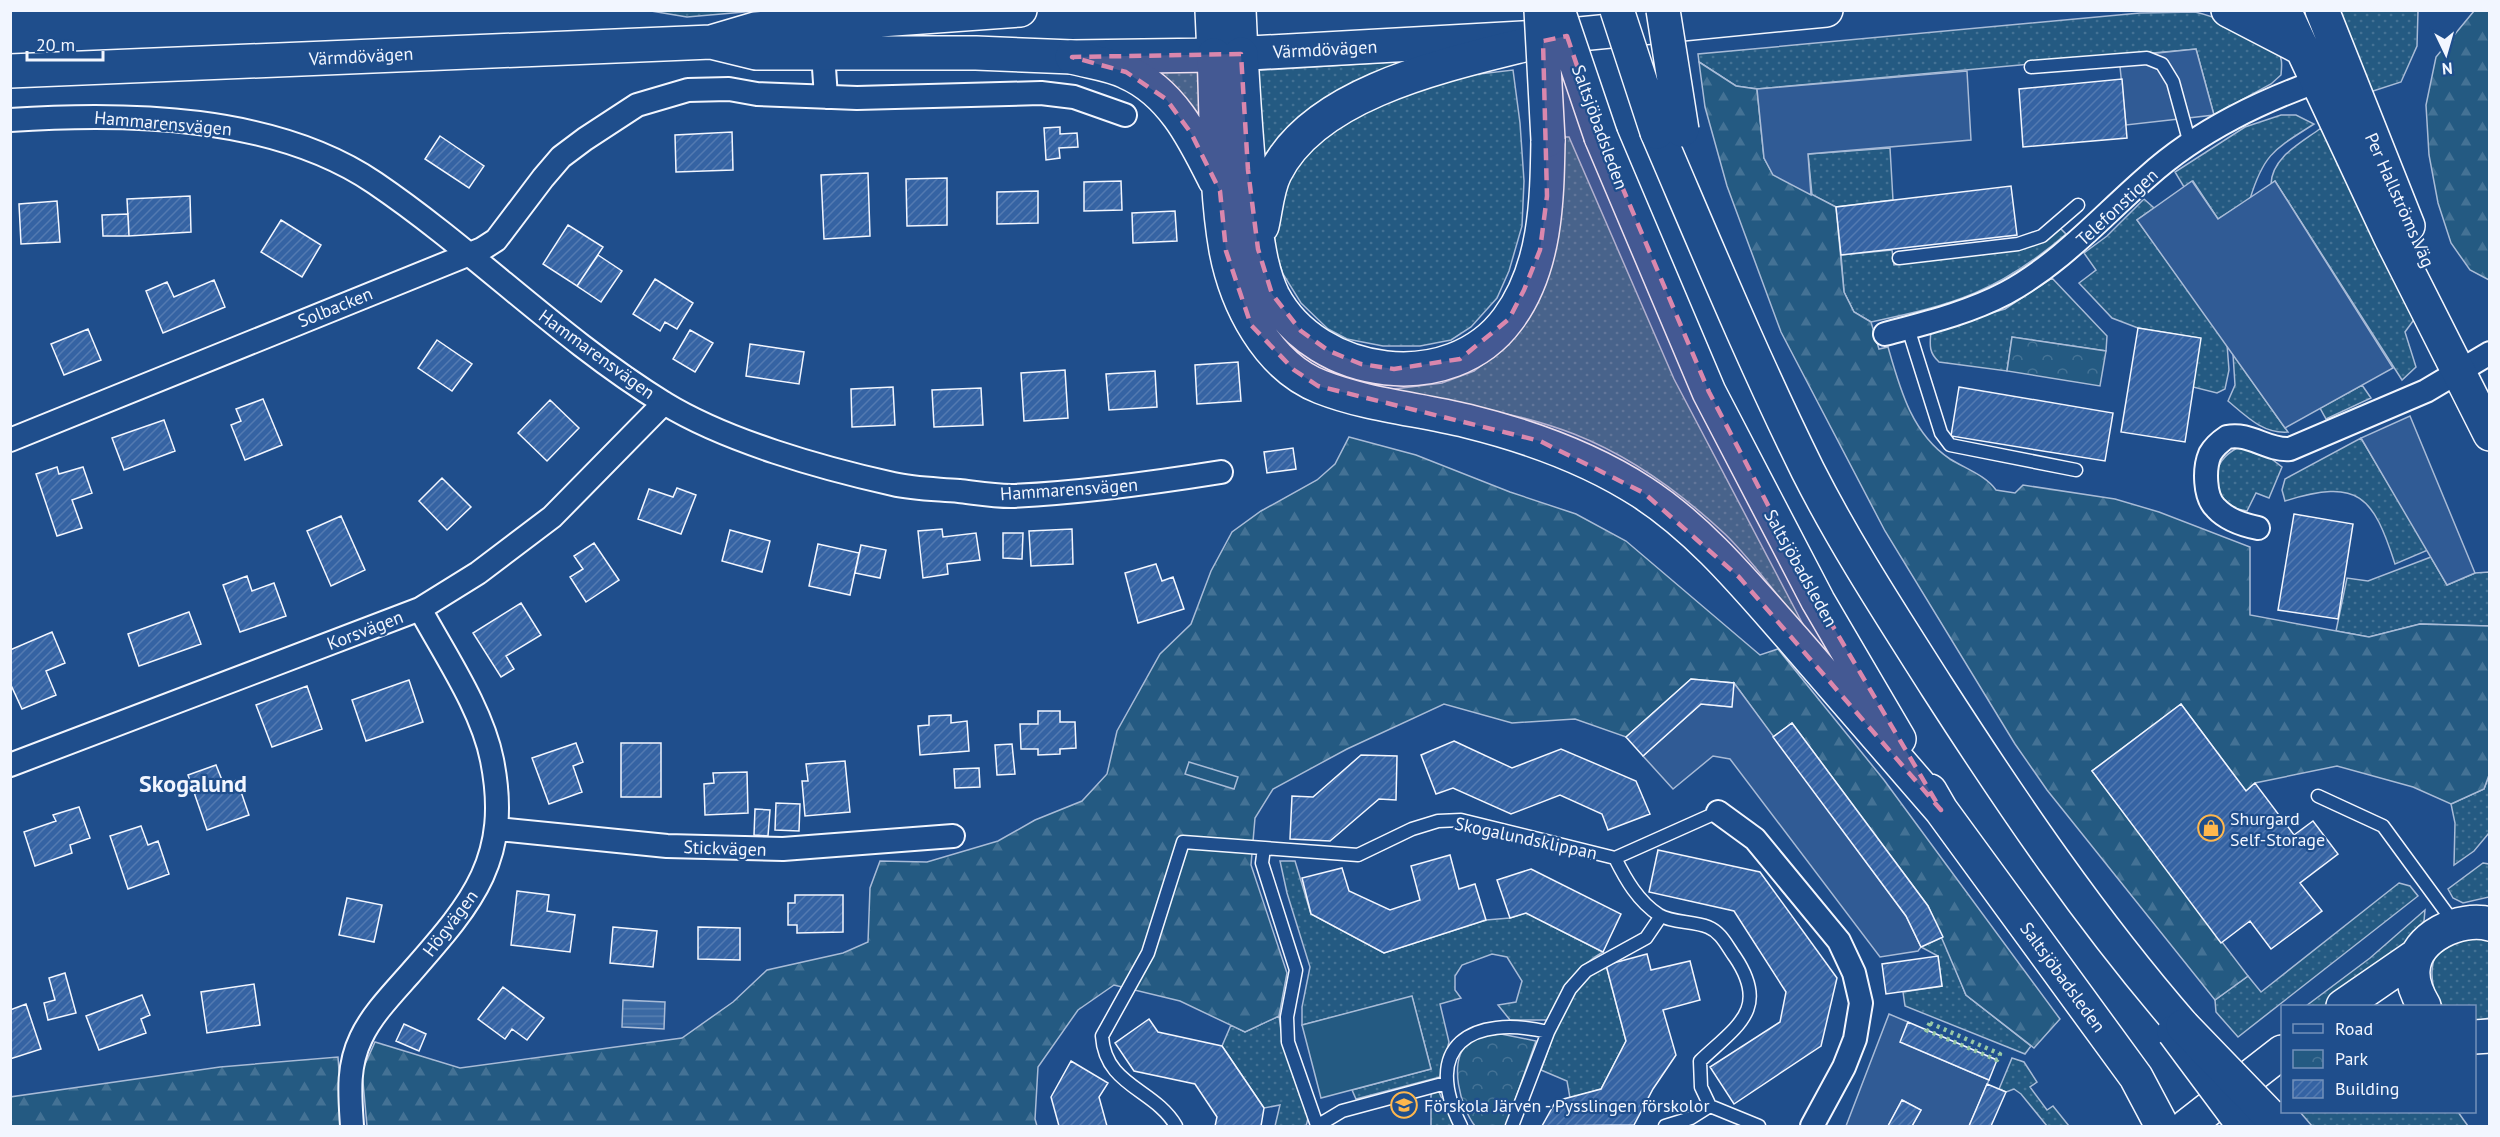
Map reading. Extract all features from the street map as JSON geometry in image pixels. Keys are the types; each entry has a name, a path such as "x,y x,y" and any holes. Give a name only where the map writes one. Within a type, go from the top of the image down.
{"main road":[{"name":"Värmdövägen","path":"822,38 1020,10"},
{"path":"1212,10 1227,54 1248,171 1258,249 1272,294 1301,331 1329,351 1361,364 1394,369 1425,368 1460,359 1487,341 1509,319 1532,270 1540,250 1547,196 1553,19 1375,89 1343,105 1316,123 1275,173 1258,249"},
{"path":"1239,10 1227,54 1220,191 1226,251 1238,293 1251,324 1268,346 1294,370 1318,386 1540,441 1603,469 1644,493 1684,524 1739,577 1941,810"},
{"path":"1617,10 1670,131 1735,316 1809,474 1865,574 1995,777 2126,960 2179,1029 2264,1122"},
{"path":"1663,10 1670,131"},
{"name":"Värmdövägen","path":"10,71 711,42 755,28 822,38 976,53 1072,57 1227,54 1553,19 1826,10"},
{"path":"2228,10 2301,48"},
{"name":"Per Hallströms Väg","path":"2284,10 2301,48 2331,76"},
{"name":"Per Hallströms Väg","path":"2322,10 2331,76 2391,238 2479,367 2490,434"},
{"name":"Saltsjöbadsleden","path":"1553,19 1600,137 1719,413 1818,601 1941,810 2136,1077"},
{"path":"1072,57 1126,72 1166,99 1191,133 1220,191"},
{"path":"2344,1005 2416,955 2436,935 2479,921"},
{"path":"2416,955 2412,973 2424,1005"},
{"path":"2187,1126 2281,1054"},
{"path":"2136,1077 2162,1126"},
{"path":"2136,1077 2180,1126"},
{"path":"2215,1126 2281,1077"}],"street":[{"path":"822,38 826,97 1041,93 1074,97 1125,115"},
{"name":"Telefonstigen","path":"1885,334 1982,304 2006,292 2071,249 2148,176 2190,144 2261,104 2331,76"},
{"name":"Solbacken","path":"10,440 470,255 496,240 561,158 617,116 637,105 688,90 729,89 826,97"},
{"name":"Hammarensvägen","path":"10,120 84,116 208,124 269,136 328,158 373,182 470,255 534,309 664,403 720,432 777,452 895,485 1009,496 1153,483 1221,472"},
{"path":"2258,528 2241,525 2225,516 2214,507 2210,498 2206,473 2210,454 2227,437 2236,435 2247,437 2274,448 2290,449 2479,367"},
{"name":"Korsvägen","path":"10,765 420,609 478,573 552,517 664,403"},
{"name":"Högvägen","path":"352,1126 349,1076 362,1036 396,990 468,905 488,866 498,829 492,759 480,721 420,609"},
{"name":"Skogalundsklippan","path":"1718,812 1755,839 1839,941 1854,973 1861,1002 1855,1039 1844,1067 1812,1126"},
{"name":"Stickvägen","path":"498,829 667,846 783,849 953,836"}],"lane":[{"path":"2031,67 2147,58 2162,64 2173,82 2190,144"},
{"path":"1899,258 2018,244 2042,236 2078,205"},
{"path":"1908,328 1941,434 1950,445 2076,470"},
{"path":"2318,796 2383,826 2479,921"},
{"name":"Skogalundsklippan","path":"1176,1126 1115,1072 1103,1048 1102,1036 1148,953 1184,842 1358,855 1412,829 1438,821 1461,820 1615,858 1718,812"},
{"path":"1264,848 1262,863 1296,970 1287,1017 1288,1042 1317,1126 1342,1111 1446,1083"},
{"name":"Skogalundsklippan","path":"1615,858 1638,896 1661,916 1708,927 1718,932 1743,969 1749,983 1750,1008 1700,1061 1701,1088 1710,1106"},
{"path":"1512,1126 1548,1032 1570,989 1586,971 1646,938 1661,916"},
{"path":"1461,1126 1446,1083 1446,1067 1451,1054 1467,1036 1500,1028 1531,1028 1548,1032"},
{"path":"1665,1126 1691,1118 1710,1106 1759,1126"}],"highlighted area":[{"path":"1567,36 1601,137 1709,392 1818,601 1941,810 1739,577 1644,493 1540,441 1318,386 1294,370 1251,325 1226,251 1220,191 1191,133 1166,99 1126,72 1072,57 1241,54 1248,170 1258,249 1272,294 1301,331 1329,351 1361,364 1394,369 1460,359 1509,319 1540,250 1547,196 1543,41"}],"green space":[{"path":"651,11 756,11 687,17"},
{"path":"2339,11 2418,11 2417,46 2401,82 2370,92"},
{"path":"2474,11 2489,11 2489,280 2470,270 2451,243 2438,203 2429,155 2426,105 2436,57"},
{"path":"2195,12 2237,27 2259,37 2275,48 2281,57 2281,75 2271,84 2214,115 2196,49 1757,89 1736,86 1699,62 1698,54 2140,13"},
{"path":"1408,61 1257,193 1250,71"},
{"path":"1699,62 1736,86 1757,89 1764,158 1773,174 1836,207 1844,292 1854,312 1871,322 1879,349 1888,347 1897,379 1917,424 1937,449 1950,459 1981,476 1996,490 2015,493 2023,485 2115,499 2159,512 2250,547 2250,615 2369,637 2420,624 2489,626 2489,775 2484,789 2451,804 2413,787 2337,766 2255,783 2246,791 2181,704 2092,771 2248,976 2215,1000 2047,790 2015,744 1885,531 1781,332 1727,186 1705,107"},
{"path":"1202,70 1210,142 1154,73"},
{"path":"1513,70 1524,181 1522,226 1509,271 1497,298 1471,327 1451,340 1420,346 1383,346 1347,339 1328,329 1301,303 1283,274 1275,249 1274,210 1284,185 1333,121 1437,79"},
{"path":"2281,115 2296,115 2314,124 2280,147 2266,162 2260,171 2250,199 2218,219 2193,181 2184,187 2175,172 2245,127"},
{"path":"2321,128 2416,317 2405,332 2416,367 2402,380 2275,181 2271,184 2276,166 2282,158"},
{"path":"1560,137 1569,137 1674,379 1807,632 1757,569 1725,534 1673,490 1635,464 1574,434 1526,419 1378,391 1442,383 1474,371 1503,349 1527,321 1544,286"},
{"path":"1890,148 1893,200 1836,207 1812,195 1808,154"},
{"path":"2144,199 2154,208 2137,220 2227,344 2229,370 2225,389 2217,393 2193,387 2200,338 2138,328 2112,318 2079,283 2096,270 2084,253 2107,236"},
{"path":"2059,227 2066,234 2042,253 1997,282 1952,302 1871,322 1854,312 1844,292 1841,255 1892,250 1894,265 2018,247"},
{"path":"2052,278 2107,336 2106,351 2012,337 2007,371 1939,362 1933,355 1930,344 1931,330 2005,309"},
{"path":"2012,337 2106,351 2100,386 2007,371"},
{"path":"2233,354 2288,432 2263,427 2228,401 2235,385"},
{"path":"2362,385 2371,398 2326,419 2320,408"},
{"path":"1349,437 1416,455 1510,492 1576,514 1626,541 1760,655 1778,649 1884,780 2060,1019 2034,1048 1966,995 1928,906 1792,723 1773,737 1734,683 1691,679 1626,737 1575,719 1512,723 1444,704 1347,749 1273,789 1255,818 1251,865 1287,973 1279,1016 1245,1032 1180,1001 1114,985 1078,1010 1038,1067 1035,1119 1037,1126 367,1126 362,1071 375,1042 460,1068 682,1038 733,1002 767,970 843,953 868,942 870,888 880,861 927,862 998,841 1035,820 1082,801 1107,774 1117,731 1160,654 1191,624 1211,571 1232,532 1261,511 1317,480 1335,464"},
{"path":"2361,438 2428,550 2395,564 2379,522 2370,508 2360,498 2347,493 2310,494 2285,501 2282,490 2285,479"},
{"path":"2241,446 2269,457 2282,467 2269,498 2256,493 2247,511 2233,508 2219,499 2218,490 2217,474 2221,462"},
{"path":"2431,557 2447,585 2475,573 2489,572 2489,626 2420,624 2369,637 2336,631 2347,578 2368,581"},
{"path":"1189,762 1238,777 1234,789 1185,774"},
{"path":"2489,775 2489,833 2474,851 2454,865 2455,823 2451,804 2484,789"},
{"path":"1280,861 1295,861 1311,914 1384,953 1486,920 1510,918 1526,913 1603,952 1584,965 1577,973 1548,1020 1510,1020 1498,1005 1516,1002 1522,981 1507,957 1492,954 1462,965 1455,976 1455,990 1461,998 1440,1004 1449,1042 1440,1077 1356,1099 1352,1090 1431,1069 1412,997 1302,1025 1302,1007 1310,967 1287,893"},
{"path":"2483,863 2489,864 2489,897 2463,903 2453,898 2448,889"},
{"path":"2399,883 2410,886 2418,896 2238,1037 2216,1012 2215,1000 2248,976 2261,992"},
{"path":"2425,910 2424,921 2403,945 2328,1005 2307,1005 2370,958"},
{"path":"2489,936 2489,1018 2476,1021 2476,1005 2442,1005 2434,989 2432,979 2434,958 2439,949 2456,937"},
{"path":"1943,937 1966,995 2031,1046 2025,1054 1905,1006 1903,992 1942,986 1938,956 1921,947"},
{"path":"1606,965 1626,1041 1601,1089 1570,1098 1567,1081 1541,1070 1557,1025 1572,995 1581,982"},
{"path":"1412,996 1431,1069 1321,1098 1302,1025"},
{"path":"1279,1016 1287,1057 1306,1102 1308,1119 1306,1126 1275,1126 1280,1105 1264,1108 1222,1046 1231,1025 1245,1032"},
{"path":"1501,1034 1536,1041 1506,1126 1475,1126 1465,1108 1458,1084 1462,1050 1476,1038"},
{"path":"338,1057 343,1126 11,1126 10,1097 220,1067"},
{"path":"2012,1058 2024,1062 2037,1082 2030,1087 2047,1110 2053,1106 2069,1126 2047,1126 2021,1094 2014,1089 2006,1092 1999,1089"},
{"path":"1439,1092 1454,1126 1431,1126 1431,1093"},
{"path":"2301,1113 2459,1113 2468,1126 2312,1126"}],"shaded area":[{"path":"2196,49 2214,115 2126,125 2119,57"},
{"path":"1967,71 1971,140 1808,154 1811,195 1773,175 1764,158 1757,89"},
{"path":"2192,181 2218,219 2275,181 2393,368 2285,428 2137,220"},
{"path":"2410,416 2475,573 2447,585 2361,438"},
{"path":"1734,683 1906,916 1921,947 1918,951 1880,957 1730,759 1713,756 1673,789 1643,756 1701,704 1731,707"},
{"path":"623,1000 665,1002 664,1029 622,1027"},
{"path":"1889,1014 1908,1022 1901,1042 1989,1080 1969,1126 1912,1126 1921,1110 1902,1100 1888,1126 1846,1126"}],"building":[{"path":"2122,79 2127,138 2023,147 2019,89"},
{"path":"1060,127 1060,134 1077,133 1078,147 1059,148 1060,158 1046,160 1044,128"},
{"path":"732,132 733,170 676,172 675,135"},
{"path":"440,136 484,166 469,188 425,159"},
{"path":"868,173 870,236 824,239 821,175"},
{"path":"947,178 947,225 907,226 906,179"},
{"path":"1121,181 1122,210 1084,211 1084,182"},
{"path":"2011,186 2017,235 1841,255 1836,207"},
{"path":"1038,191 1038,223 997,224 997,192"},
{"path":"190,196 191,232 129,236 127,199"},
{"path":"57,201 60,242 21,244 19,204"},
{"path":"1175,211 1177,241 1133,243 1132,213"},
{"path":"128,214 129,236 103,236 102,215"},
{"path":"281,220 321,245 302,277 261,252"},
{"path":"568,225 603,247 577,286 543,264"},
{"path":"598,255 622,271 601,302 577,286"},
{"path":"655,279 693,303 677,329 665,322 660,331 633,314"},
{"path":"214,280 225,307 163,333 146,291 167,282 174,297"},
{"path":"2138,328 2201,338 2185,442 2121,432"},
{"path":"88,329 101,360 64,375 51,344"},
{"path":"690,330 713,343 695,372 673,359"},
{"path":"437,340 472,364 452,391 418,368"},
{"path":"750,344 804,352 799,384 746,376"},
{"path":"1238,362 1241,401 1197,404 1195,365"},
{"path":"1065,370 1068,418 1024,421 1021,373"},
{"path":"1155,371 1157,407 1109,410 1106,374"},
{"path":"893,387 895,425 852,427 851,389"},
{"path":"1959,387 2113,413 2105,461 1951,436"},
{"path":"981,388 983,425 934,427 932,390"},
{"path":"263,399 282,445 245,460 231,425 241,421 236,409"},
{"path":"550,400 579,428 547,461 518,433"},
{"path":"164,420 175,451 124,470 112,438"},
{"path":"1293,448 1296,469 1267,473 1264,452"},
{"path":"57,467 59,474 83,467 92,493 72,500 82,528 57,536 36,474"},
{"path":"442,478 471,507 447,530 419,501"},
{"path":"677,488 696,495 681,534 638,519 649,489 673,497"},
{"path":"2294,514 2353,524 2338,619 2278,610"},
{"path":"341,516 365,570 331,586 307,531"},
{"path":"942,529 943,537 976,533 980,560 947,564 948,574 923,578 918,531"},
{"path":"1072,529 1073,564 1031,566 1029,531"},
{"path":"730,530 770,541 762,572 722,561"},
{"path":"1003,533 1023,533 1022,559 1003,558"},
{"path":"594,543 619,580 586,602 570,577 583,569 574,556"},
{"path":"818,544 859,553 850,595 809,586"},
{"path":"861,545 886,550 880,578 855,573"},
{"path":"1156,564 1162,581 1173,577 1184,609 1138,623 1125,573"},
{"path":"247,576 252,591 274,583 286,616 240,632 223,585"},
{"path":"521,603 541,635 506,656 514,669 501,677 473,633"},
{"path":"189,612 201,644 139,666 128,634"},
{"path":"52,632 65,663 46,671 56,695 22,709 10,683 10,650"},
{"path":"1691,679 1734,683 1732,707 1701,704 1643,756 1626,737"},
{"path":"409,680 423,722 366,741 352,700"},
{"path":"307,686 322,729 272,747 256,705"},
{"name":"Shurgard Self-Storage","path":"2181,704 2246,791 2255,783 2294,835 2313,821 2338,854 2300,883 2322,911 2271,949 2250,921 2221,943 2092,771"},
{"path":"1038,711 1060,711 1060,722 1075,722 1076,748 1060,749 1060,754 1038,755 1038,749 1021,749 1020,724 1038,724"},
{"path":"951,715 951,723 967,721 969,751 920,755 918,726 929,725 929,716"},
{"path":"1792,723 1928,906 1943,937 1921,947 1906,916 1773,737"},
{"path":"1454,741 1512,768 1561,749 1636,781 1650,814 1608,830 1602,814 1560,795 1511,814 1453,788 1436,794 1421,755"},
{"path":"576,743 583,762 573,766 582,792 549,804 532,758"},
{"path":"621,743 661,743 661,797 621,797"},
{"path":"1012,744 1015,774 997,775 995,745"},
{"path":"1361,755 1397,756 1396,800 1379,799 1330,841 1290,839 1292,796 1313,797"},
{"path":"845,761 850,812 805,816 802,781 808,781 806,764"},
{"path":"216,765 224,785 237,780 249,815 207,830 188,775"},
{"path":"979,768 980,787 955,788 954,769"},
{"path":"747,772 748,813 705,815 704,784 714,783 713,773"},
{"path":"776,803 800,804 799,831 775,830"},
{"path":"79,807 90,838 70,845 72,853 35,866 24,832 56,821 53,815"},
{"path":"755,809 770,810 768,836 754,835"},
{"path":"141,826 148,845 158,841 169,874 128,889 110,836"},
{"path":"1658,850 1760,872 1837,978 1821,1046 1734,1104 1710,1067 1780,1022 1786,992 1734,911 1649,892"},
{"path":"1450,855 1459,889 1475,884 1486,920 1384,953 1311,914 1302,878 1342,868 1349,891 1390,910 1420,900 1411,866"},
{"path":"1531,869 1621,914 1603,952 1526,913 1510,918 1497,880"},
{"path":"517,891 549,895 547,911 575,915 570,952 511,945"},
{"path":"795,895 843,895 843,932 797,933 797,925 788,925 788,903 795,903"},
{"path":"347,898 382,905 374,942 339,935"},
{"path":"613,927 657,931 653,967 610,963"},
{"path":"698,927 740,928 740,960 698,959"},
{"path":"1647,954 1651,970 1690,961 1700,1000 1663,1010 1676,1055 1653,1089 1634,1125 1542,1126 1556,1101 1601,1089 1626,1041 1606,965"},
{"path":"1938,956 1942,986 1886,994 1882,964"},
{"path":"65,973 76,1013 48,1020 44,1003 55,1000 49,978"},
{"path":"254,984 260,1025 207,1033 201,992"},
{"path":"503,987 544,1018 527,1040 512,1029 505,1039 478,1019"},
{"path":"142,995 150,1015 141,1019 146,1033 99,1050 86,1016"},
{"path":"26,1004 41,1049 10,1059 10,1010"},
{"path":"1149,1019 1158,1032 1222,1046 1264,1108 1261,1126 1215,1126 1217,1117 1195,1084 1134,1071 1115,1043"},
{"path":"1908,1022 1997,1060 1989,1080 1900,1042"},
{"path":"404,1024 426,1034 419,1051 396,1041"},
{"path":"1071,1061 1108,1083 1099,1097 1107,1126 1059,1126 1051,1097"},
{"path":"1987,1084 2006,1092 1991,1126 1969,1126"},
{"path":"1902,1100 1921,1110 1912,1126 1888,1126"}],"hedge":[{"path":"1930,1023 2000,1054 1997,1060 1926,1030 1930,1023"}],"place":[{"name":"Shurgard Self-Storage","path":"2211,828"},
{"name":"Förskola Järven - Pysslingen förskolor","path":"1404,1105"}],"district":[{"name":"Skogalund","path":"193,783"}]}
